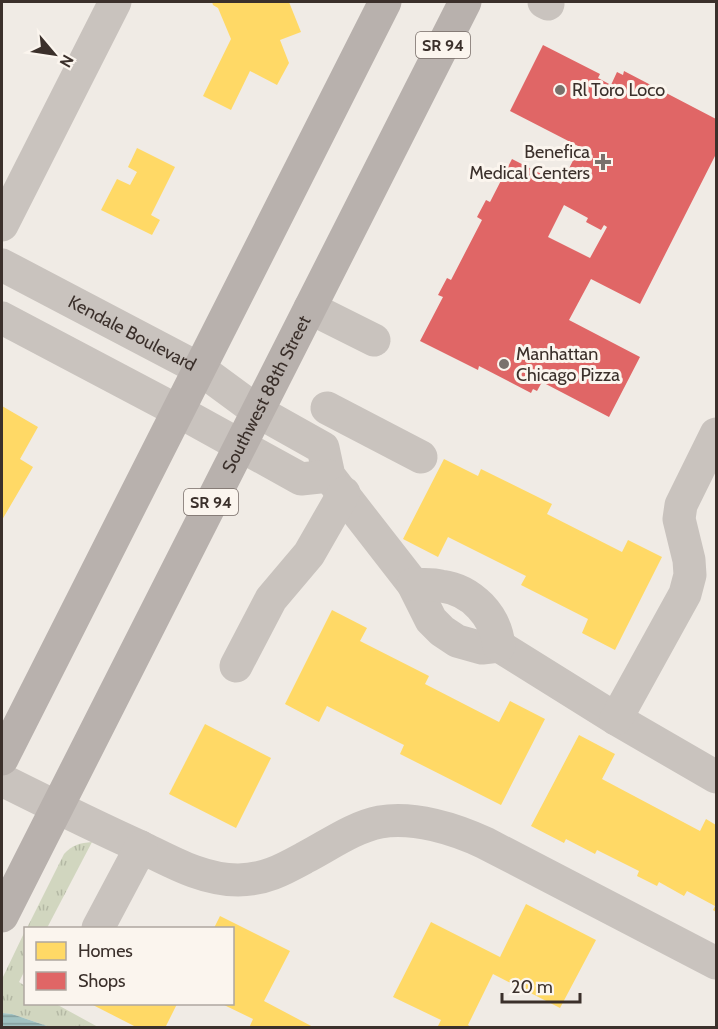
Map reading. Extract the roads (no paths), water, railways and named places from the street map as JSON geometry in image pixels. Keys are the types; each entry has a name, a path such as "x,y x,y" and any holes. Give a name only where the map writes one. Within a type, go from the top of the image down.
{"main road":[{"path":"2,759 385,2"},
{"name":"Southwest 88th Street","path":"2,916 465,2"}],"street":[{"path":"2,225 115,2"},
{"name":"Kendale Boulevard","path":"2,265 200,369 257,411 323,448 336,485"},
{"path":"310,308 374,340"},
{"path":"2,318 301,479 336,485 413,585 431,620 442,631 457,641 469,645 482,648 499,646 717,777"},
{"path":"327,408 421,457"},
{"path":"236,666 271,599 309,554 336,485 356,423"},
{"path":"616,718 685,594 690,575 689,560 679,519 681,505 717,435"},
{"path":"413,585 443,586 461,592 474,600 494,624 498,633 499,646"},
{"path":"2,780 56,808 206,876 241,880 272,875 360,829 380,822 407,822 433,826 468,835 485,843 717,963"},
{"path":"99,927 141,847"}],"water":[{"path":"2,1013 12,1014 50,1027 2,1027"}],"place":[{"name":"Rl Toro Loco","path":"560,90"},
{"name":"Benefica Medical Centers","path":"603,162"},
{"name":"Manhattan Chicago Pizza","path":"504,364"}]}
